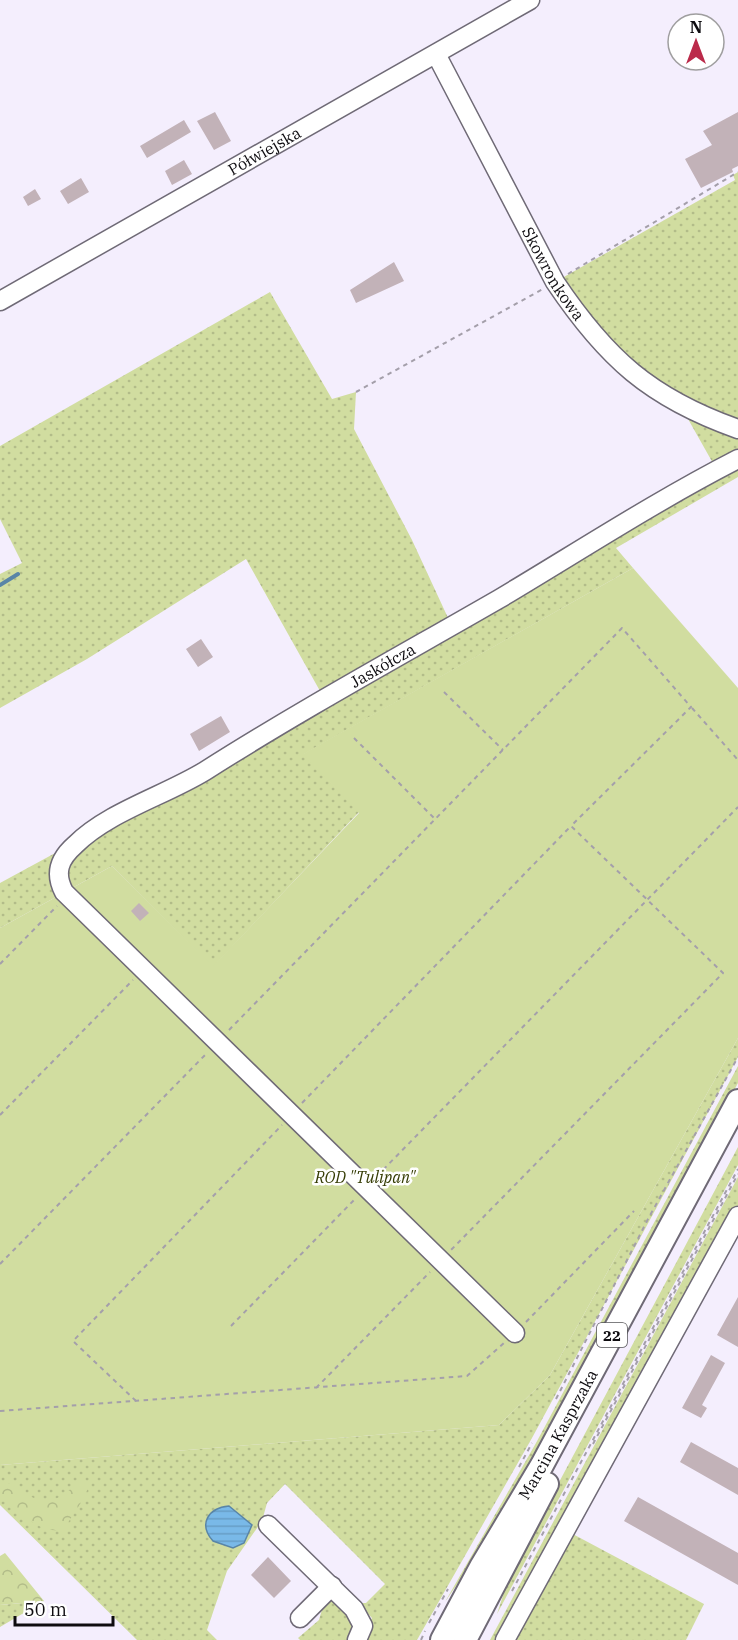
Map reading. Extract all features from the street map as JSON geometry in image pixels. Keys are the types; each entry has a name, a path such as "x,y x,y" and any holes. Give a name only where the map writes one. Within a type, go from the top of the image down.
{"main road":[{"name":"Marcina Kasprzaka","path":"442,1640 481,1567 542,1466 738,1101"},
{"name":"Marcina Kasprzaka","path":"465,1640 738,1129"}],"street":[{"name":"Półwiejska","path":"0,301 530,0"},
{"name":"Skowronkowa","path":"436,54 555,282 579,317 614,358 652,388 696,412 738,429"},
{"name":"Jaskółcza","path":"67,894 58,878 61,860 93,829 194,777 310,705 497,600 694,481 738,459"},
{"path":"67,894 515,1333"},
{"path":"505,1640 738,1216"},
{"path":"268,1525 332,1586 361,1618 363,1626 357,1640"},
{"path":"300,1618 332,1586"}],"path":[{"path":"0,1264 622,628 738,760"},
{"path":"444,692 503,750"},
{"path":"316,1388 723,973 571,826 691,707"},
{"path":"354,738 435,819"},
{"path":"231,1326 738,807"},
{"path":"0,964 67,894"},
{"path":"0,1115 143,969"},
{"path":"555,1400 648,1219 738,1057"},
{"path":"738,1169 512,1594 738,1174"},
{"path":"0,1411 467,1377 515,1333 634,1211"},
{"path":"515,1473 533,1442"},
{"path":"421,1640 453,1581"}],"green space":[{"path":"738,172 738,477 616,548 633,568 304,754 359,812 213,967 112,866 0,928 0,883 81,839 714,465 679,403 652,388 555,282 735,180 733,175"},
{"path":"270,292 332,399 356,392 354,429 412,540 449,620 320,691 246,559 87,659 0,708 0,574 22,563 0,519 0,446"},
{"name":"ROD \"Tulipan\"","path":"633,568 738,688 738,1038 550,1375 499,1425 0,1465 0,928 112,866 213,966 359,813 303,754"},
{"path":"738,1038 738,1057 532,1438 417,1640 360,1640 372,1618 358,1603 366,1603 385,1584 285,1484 267,1503 262,1521 227,1571 207,1630 217,1640 137,1640 0,1505 0,1465 499,1425 550,1375"},
{"path":"738,1066 738,1083 599,1347 525,1477 445,1602 536,1443"},
{"path":"738,1147 738,1165 497,1614 510,1574"},
{"path":"738,1177 738,1205 500,1640 490,1640"},
{"path":"80,1480 89,1484 64,1530 44,1528 36,1524 0,1492 0,1485 13,1483 35,1499 50,1501 61,1496"},
{"path":"569,1532 704,1604 686,1640 511,1640"},
{"path":"5,1553 44,1601 0,1605 0,1556"},
{"path":"329,1599 335,1599 350,1611 353,1640 300,1640 298,1638 319,1620 323,1606"},
{"path":"44,1601 0,1627 0,1605"}],"water":[{"path":"229,1506 252,1525 244,1543 233,1548 213,1541 206,1529 211,1513"}],"building":[{"path":"215,112 231,141 214,150 197,121"},
{"path":"738,112 738,166 732,169 733,172 701,188 685,159 712,145 703,131"},
{"path":"184,120 191,132 147,158 140,146"},
{"path":"184,160 192,174 172,185 165,171"},
{"path":"81,178 89,192 68,204 60,191"},
{"path":"35,189 41,199 28,206 23,197"},
{"path":"394,262 404,281 356,303 350,290"},
{"path":"201,639 213,657 198,667 186,649"},
{"path":"221,716 230,732 199,751 190,734"},
{"path":"139,903 149,913 140,921 131,911"},
{"path":"738,1297 738,1347 717,1335"},
{"path":"711,1355 725,1363 702,1405 707,1408 701,1418 682,1408"},
{"path":"691,1442 738,1468 738,1495 680,1462"},
{"path":"638,1497 738,1553 738,1585 624,1521"},
{"path":"268,1557 291,1581 274,1598 251,1575"}],"waterway":[{"path":"0,585 18,574"}]}
